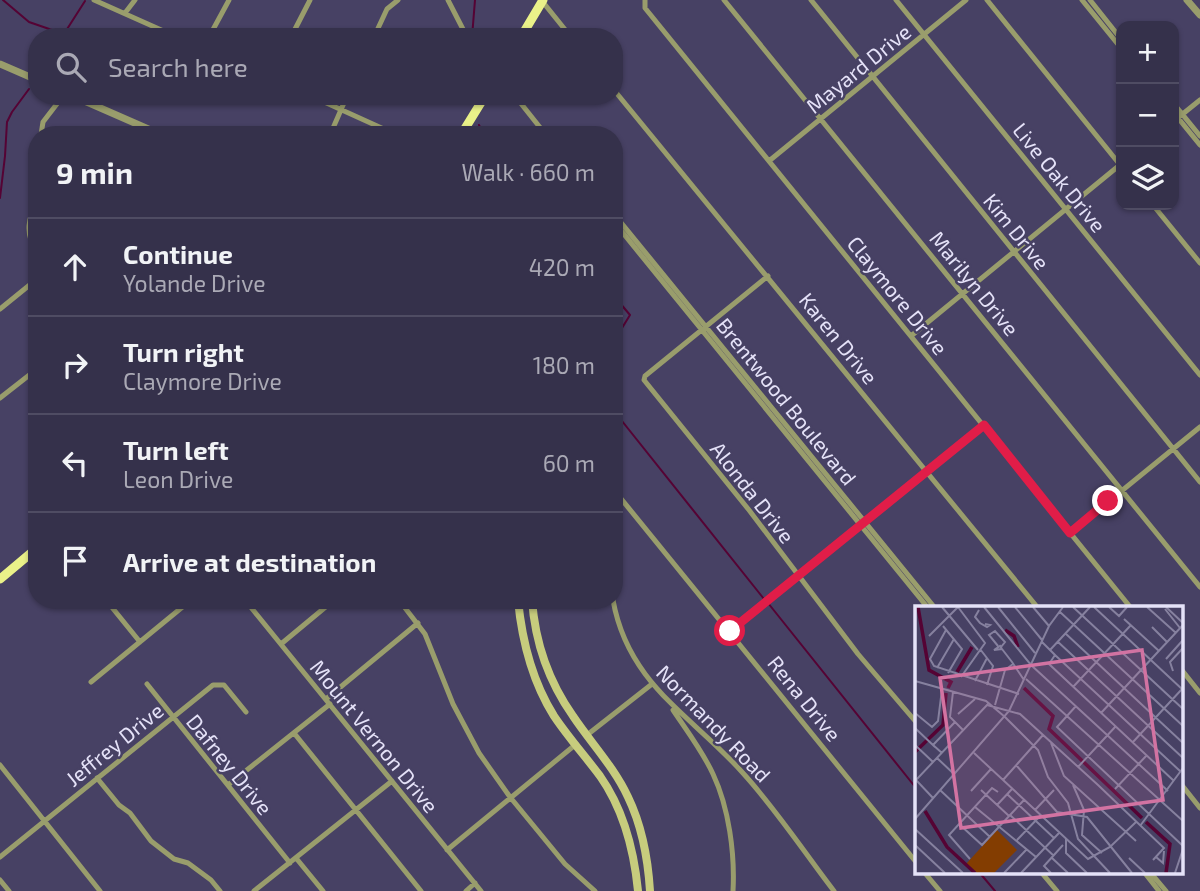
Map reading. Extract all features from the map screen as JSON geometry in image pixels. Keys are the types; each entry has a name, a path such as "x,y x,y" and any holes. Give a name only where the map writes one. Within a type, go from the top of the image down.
{"main road":[{"path":"526,28 542,0"},
{"path":"467,126 479,105"},
{"path":"2,574 28,555"},
{"path":"519,609 528,661 545,700 575,745 601,777 621,812 631,846 638,891"},
{"path":"533,609 547,667 563,702 609,765 628,797 646,851 650,891"}],"street":[{"path":"94,0 158,28"},
{"path":"125,13 135,0"},
{"path":"214,28 229,0"},
{"path":"296,28 310,0"},
{"path":"378,28 387,9 398,0"},
{"path":"448,0 462,28"},
{"path":"542,0 563,28"},
{"name":"Claymore Drive","path":"645,0 645,8 1130,606"},
{"name":"Marilyn Drive","path":"724,0 1200,587"},
{"name":"Kim Drive","path":"811,0 1200,482"},
{"name":"Live Oak Drive","path":"896,0 1200,375"},
{"name":"Mayard Drive","path":"769,161 966,0"},
{"path":"986,0 1116,159"},
{"path":"1082,0 1116,34"},
{"path":"1090,0 1116,40"},
{"path":"1187,0 1200,16"},
{"path":"1,66 28,76"},
{"path":"1179,116 1200,100"},
{"name":"Karen Drive","path":"623,101 1037,606"},
{"path":"42,126 56,105"},
{"path":"94,105 142,126"},
{"path":"330,105 377,126"},
{"path":"334,126 343,105"},
{"path":"522,105 539,126"},
{"path":"1179,119 1200,136"},
{"path":"1179,119 1200,145"},
{"path":"911,336 1116,169"},
{"path":"1157,210 1200,262"},
{"name":"Brentwood Boulevard","path":"623,225 927,606"},
{"name":"Brentwood Boulevard","path":"623,233 704,328"},
{"path":"704,328 768,276"},
{"path":"0,309 28,286"},
{"name":"Alonda Drive","path":"704,328 644,379 858,654 915,721"},
{"path":"0,398 28,376"},
{"path":"730,631 984,425"},
{"path":"1070,533 1200,427"},
{"name":"Rena Drive","path":"623,501 915,861"},
{"name":"Brentwood Boulevard","path":"863,523 935,606"},
{"path":"113,609 140,642"},
{"path":"91,682 180,609"},
{"name":"Mount Vernon Drive","path":"252,609 481,891"},
{"path":"281,644 323,609"},
{"path":"406,609 425,634 468,734 510,797 565,864 595,891"},
{"name":"Normandy Road","path":"615,609 628,646 652,684 667,702 745,775 834,891"},
{"path":"228,785 294,733 418,623"},
{"path":"1182,670 1200,693"},
{"name":"Dafney Drive","path":"146,684 290,863"},
{"name":"Jeffrey Drive","path":"0,857 216,684 223,685 246,712"},
{"path":"587,735 652,684"},
{"path":"667,702 702,754 720,790 728,825 733,891"},
{"path":"294,733 421,891"},
{"path":"447,850 575,745"},
{"path":"0,765 100,891"},
{"path":"97,778 119,805 130,813 151,841 174,859 188,863 211,880 220,891"},
{"path":"254,891 392,781"},
{"path":"1182,785 1200,808"},
{"path":"296,858 323,891"},
{"path":"926,874 940,891"},
{"path":"1043,874 1056,891"},
{"path":"1146,874 1159,891"},
{"path":"1152,874 1166,891"},
{"path":"0,880 9,891"},
{"path":"466,891 475,883"}],"waterway":[{"path":"3,0 29,22 46,28"},
{"path":"473,28 475,0"},
{"path":"68,28 85,1"},
{"path":"0,198 7,122 28,90"},
{"path":"623,307 630,315 623,326"},
{"path":"623,422 764,599"},
{"path":"768,603 915,787"},
{"path":"981,874 995,891"}],"route":[{"path":"730,631 984,425 1070,533 1108,501"}]}
